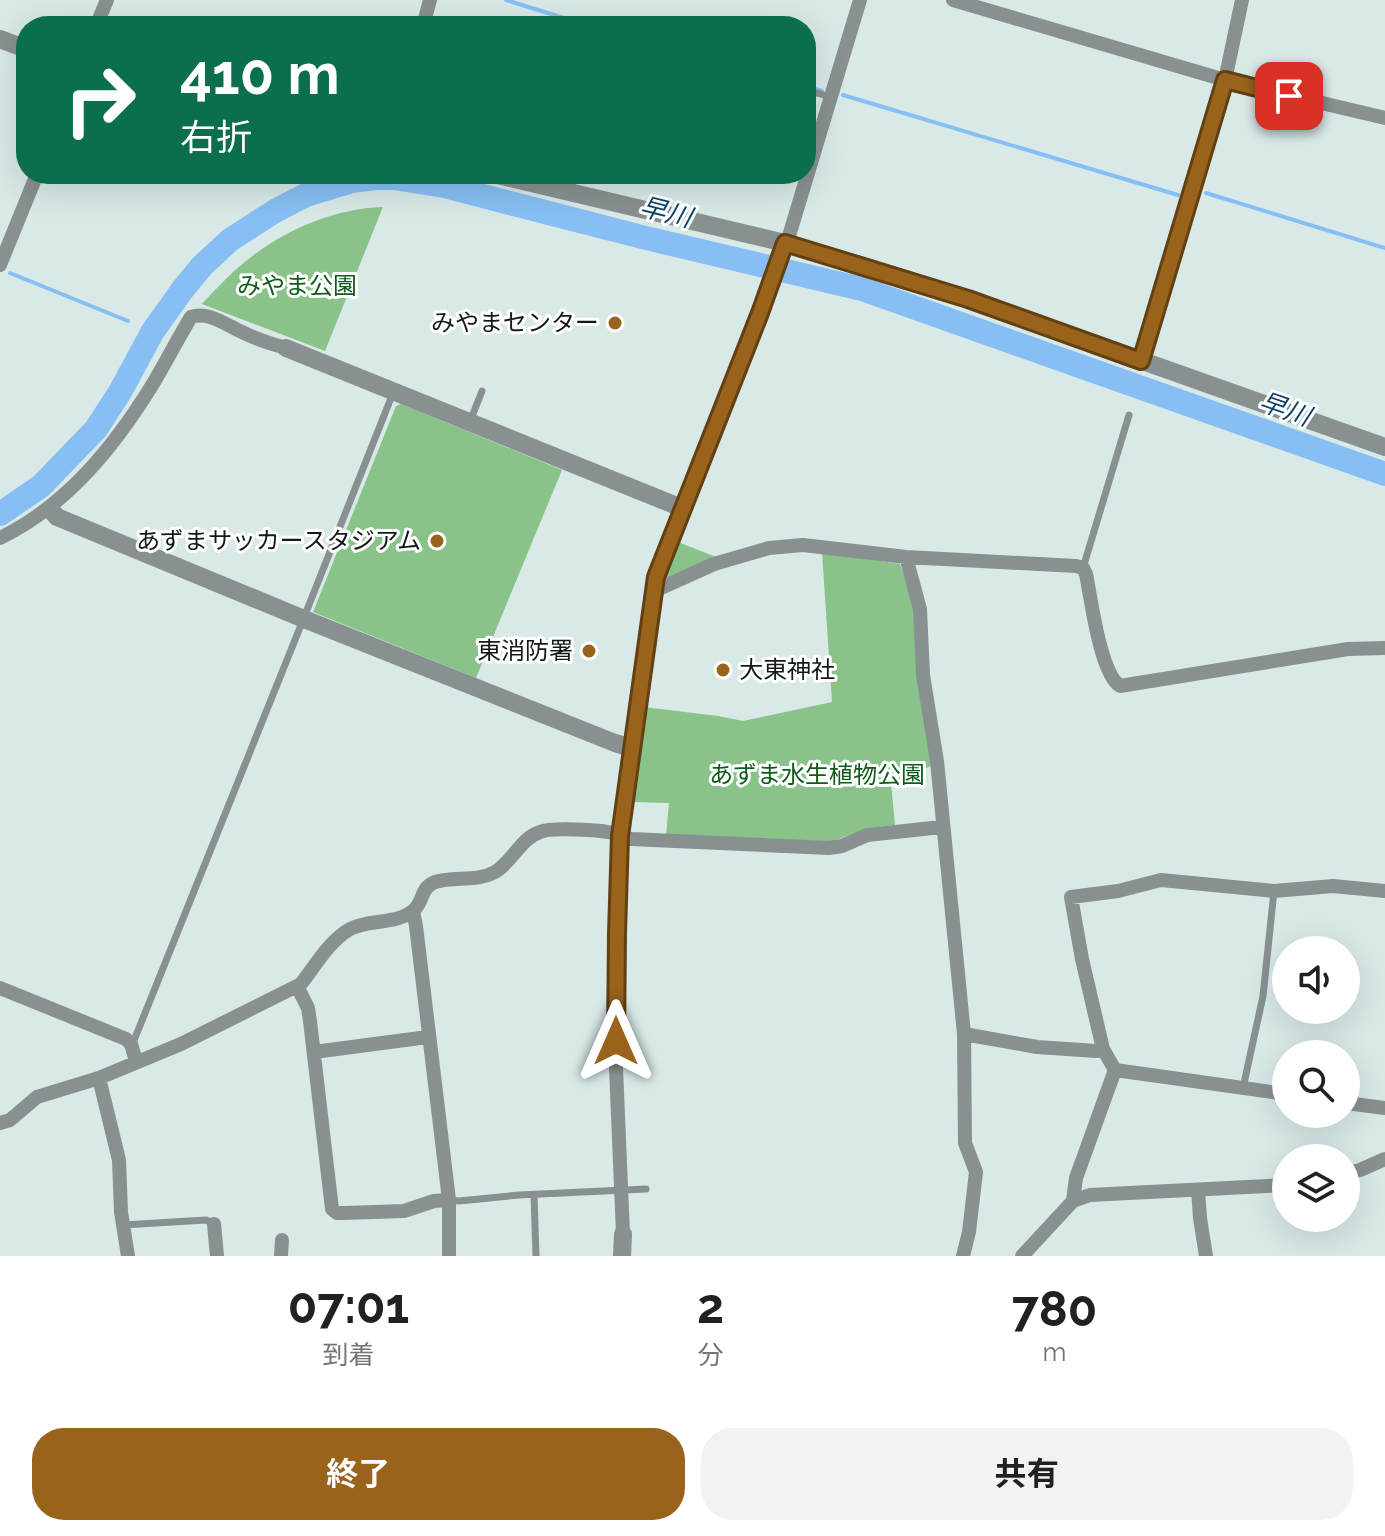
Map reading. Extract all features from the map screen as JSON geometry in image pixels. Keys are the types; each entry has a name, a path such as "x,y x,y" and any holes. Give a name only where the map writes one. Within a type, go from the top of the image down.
{"street":[{"path":"816,147 860,0"},
{"path":"953,0 1225,80 1385,118"},
{"path":"1141,361 1225,80 1242,0"},
{"path":"0,265 33,184"},
{"path":"533,184 784,246 968,299 1385,447"},
{"path":"622,1256 616,1068 620,836 654,590 658,569 769,289 805,184"},
{"path":"0,538 50,509 82,477 131,417 189,320 203,315 682,508"},
{"path":"50,509 57,517 304,619 632,748"},
{"path":"654,590 714,564 769,548 803,545 906,557 1076,566 1083,568 1086,574 1102,651 1112,680 1120,686 1348,649 1385,648"},
{"path":"906,557 920,609 923,675 937,761 964,1034 965,1143 976,1172 963,1256"},
{"path":"449,1256 449,1200 413,911 423,890 439,881 491,874 504,866 530,837 554,829 611,832 631,839 829,848 867,835 942,827"},
{"path":"1073,1201 1076,1178 1115,1070 1103,1049 1071,897 1118,891 1161,880 1274,891 1333,886 1385,891"},
{"path":"0,1123 10,1120 37,1097 99,1078 181,1044 301,984 333,943 351,928 413,911"},
{"path":"297,986 308,1008 332,1209 337,1213 404,1211 434,1201 449,1200"},
{"path":"0,988 114,1034 131,1044 136,1061"},
{"path":"964,1034 1037,1047 1103,1049"},
{"path":"314,1052 428,1037"},
{"path":"1115,1070 1272,1092"},
{"path":"99,1078 119,1160 121,1212 128,1256"},
{"path":"1360,1105 1385,1108"},
{"path":"1360,1170 1385,1159"},
{"path":"1022,1256 1073,1201 1090,1195 1272,1186"},
{"path":"1198,1190 1206,1256"},
{"path":"214,1224 217,1256"},
{"path":"281,1256 282,1240"}],"lane":[{"path":"816,93 831,97"},
{"path":"131,1044 393,391"},
{"path":"470,422 482,391"},
{"path":"1083,568 1129,415"},
{"path":"1243,1088 1263,996 1274,891"},
{"path":"449,1200 646,1189"},
{"path":"534,1194 536,1256"},
{"path":"123,1225 206,1220 214,1224"}],"green space":[{"name":"みやま公園","path":"383,207 325,351 202,304 254,255 294,230 338,214"},
{"name":"あずまサッカースタジアム","path":"401,404 562,470 476,678 313,612 396,406"},
{"path":"678,542 716,557 666,581 664,577"},
{"name":"あずま水生植物公園","path":"822,552 900,564 916,612 931,766 891,783 895,825 868,828 828,843 666,836 669,803 632,802 644,707 743,721 832,702"}],"waterway":[{"path":"506,0 558,16"},
{"path":"816,89 822,91"},
{"path":"843,95 1178,195"},
{"name":"早川","path":"0,514 41,486 96,429 153,331 202,266 230,240 275,211 306,195 342,184"},
{"name":"早川","path":"432,184 862,289 1385,474"},
{"path":"1206,193 1385,248"},
{"path":"10,273 128,321"},
{"path":"143,328 153,331"}],"place":[{"name":"みやまセンター","path":"615,323"},
{"name":"あずまサッカースタジアム","path":"437,541"},
{"name":"東消防署","path":"589,651"},
{"name":"大東神社","path":"723,670"}],"route":[{"path":"616,1041 620,836 656,577 785,243 968,299 1141,361 1225,80 1289,96"}]}
